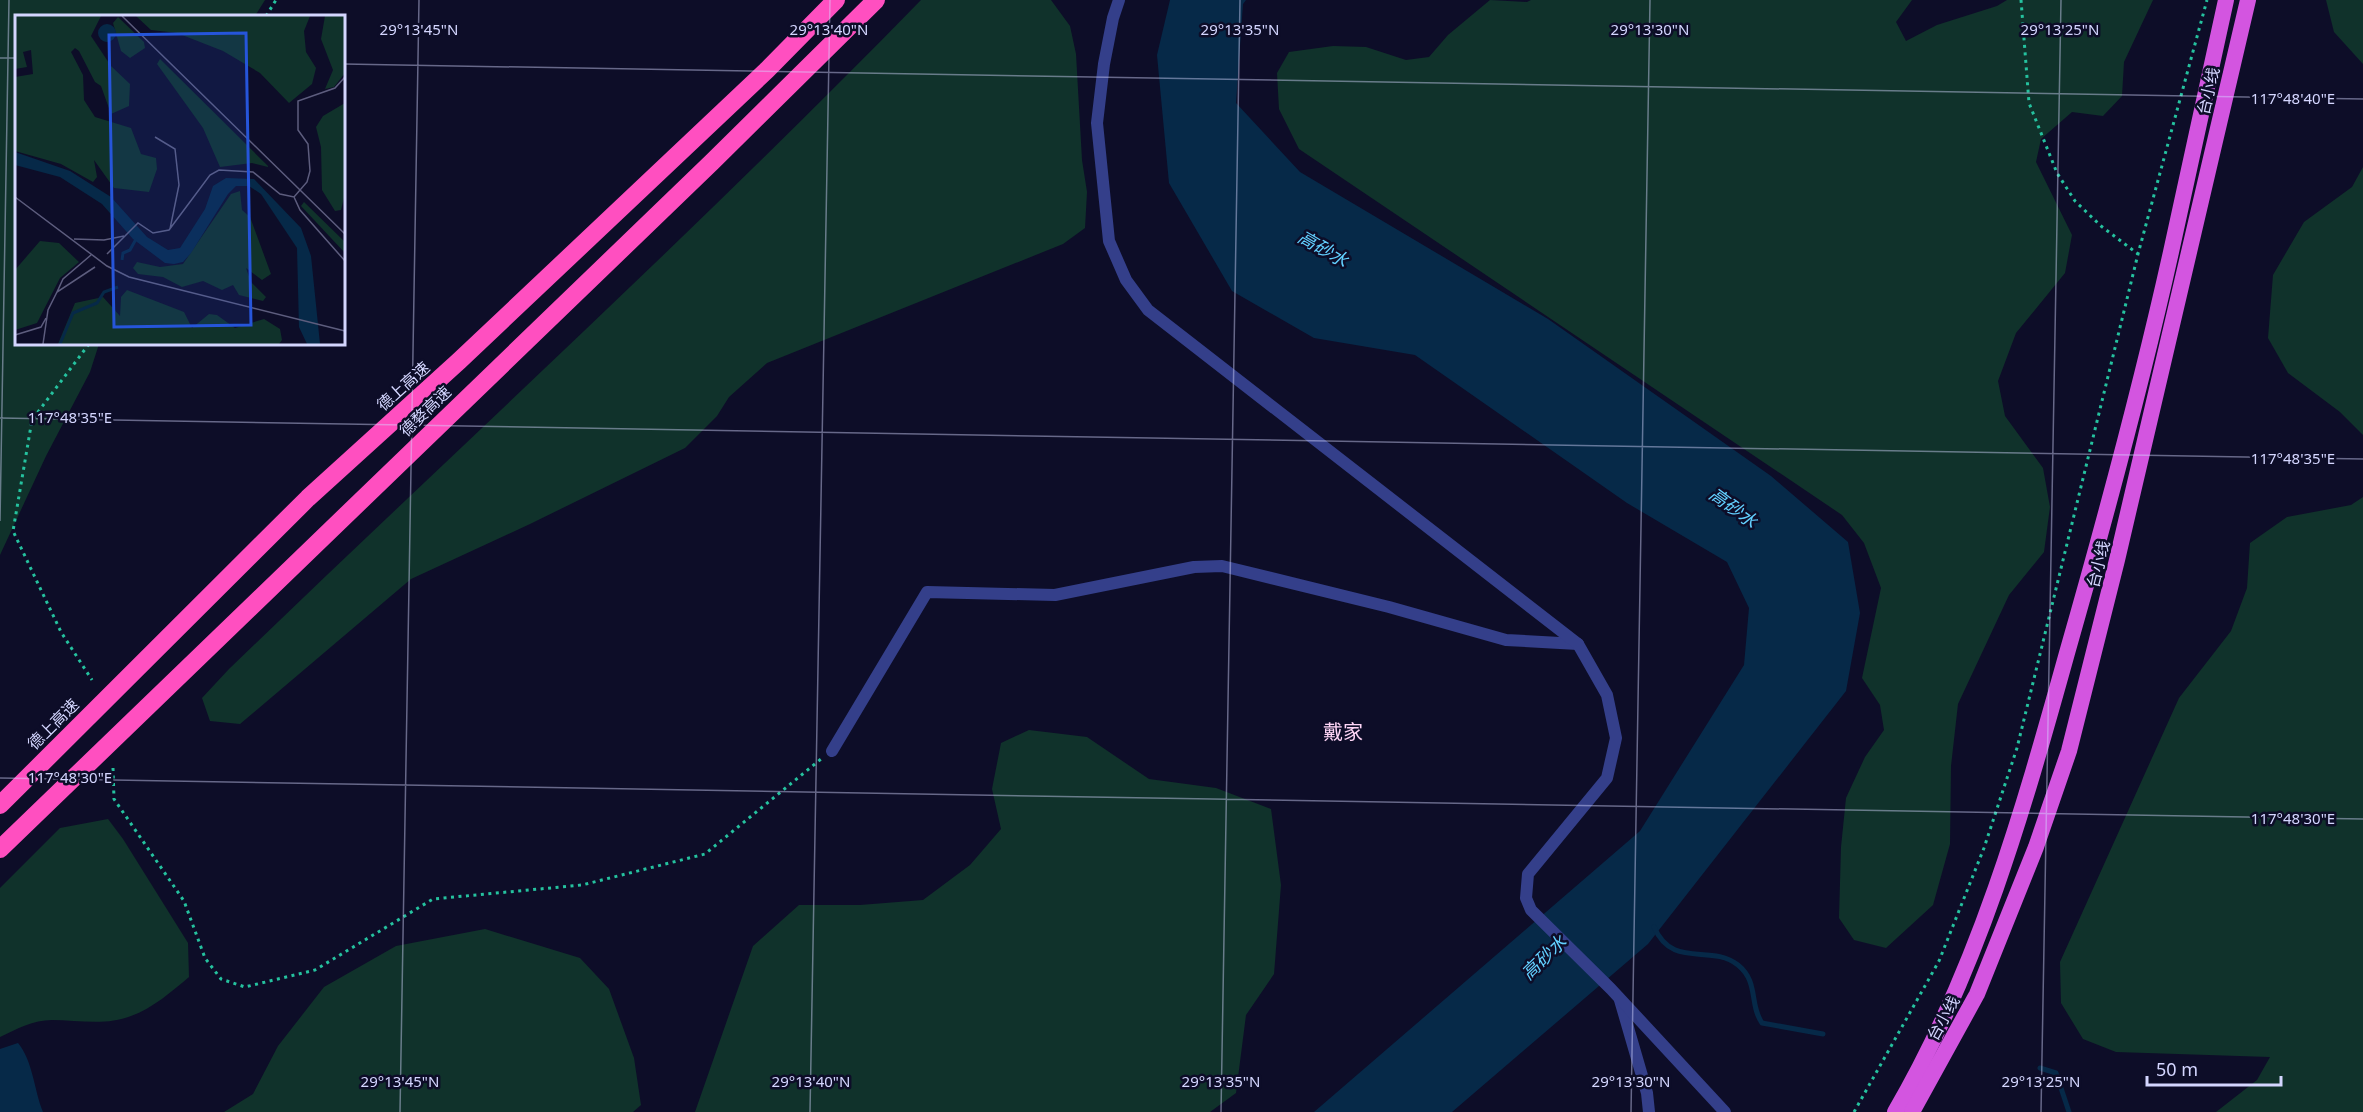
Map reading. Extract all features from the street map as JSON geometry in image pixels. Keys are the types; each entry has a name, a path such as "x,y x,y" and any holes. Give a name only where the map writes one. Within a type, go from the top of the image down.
{"highway":[{"name":"德上高速","path":"0,804 308,498 459,361 767,70 836,0"},
{"name":"德婺高速","path":"0,849 720,154 876,0"},
{"name":"台小线","path":"1895,1112 1918,1073 1959,983 1997,886 2029,790 2111,497 2171,253 2226,0"},
{"name":"台小线","path":"1912,1112 1977,994 2036,847 2069,751 2117,560 2248,0"}],"street":[{"path":"1119,0 1104,64 1097,123 1109,241 1126,280 1148,310 1578,644 1607,695 1616,738 1608,778 1528,874 1526,898 1531,910 1611,989 1725,1112"},
{"path":"832,751 927,592 1055,595 1194,567 1222,566 1389,607 1506,640 1578,644"},
{"path":"1620,1000 1647,1093 1649,1112"}],"path":[{"path":"267,15 276,0"},
{"path":"2021,0 2029,103 2057,173 2074,201 2138,254"},
{"path":"1854,1112 1939,961 1988,837 2018,748 2138,254 2207,0"},
{"path":"88,345 32,420 13,531 61,632 92,680"},
{"path":"112,768 114,799 184,901 205,958 221,979 245,987 315,970 433,899 582,885 705,854 832,751"}],"green space":[{"path":"0,0 265,0 256,15 15,15 15,345 99,345 90,372 46,456 0,555"},
{"path":"921,0 1051,0 1070,26 1076,54 1082,160 1087,192 1085,228 1063,244 767,363 729,397 717,416 685,448 411,579 240,724 210,721 202,698 229,669 665,254"},
{"path":"1490,0 1527,2 1531,0 1912,0 1896,22 1906,41 1937,25 1997,6 2007,0 2153,0 2124,62 2122,96 2103,116 2072,112 2041,139 2036,162 2072,235 2065,273 2016,333 1998,381 2005,416 2043,468 2050,507 2044,552 2009,595 1958,704 1951,766 1950,844 1933,905 1886,948 1854,940 1839,918 1841,847 1846,798 1865,757 1884,730 1880,705 1862,678 1881,588 1864,543 1842,515 1299,149 1279,109 1277,73 1289,52 1333,46 1366,47 1406,60 1429,57 1448,35"},
{"path":"2326,0 2363,0 2363,64 2334,32"},
{"path":"2363,167 2363,435 2340,412 2288,373 2268,338 2273,275 2304,222 2352,187"},
{"path":"2363,497 2363,1112 2216,1112 2257,1080 2270,1057 2116,1052 2083,1039 2061,1003 2060,962 2179,698 2231,631 2247,588 2250,543 2287,517 2351,505"},
{"path":"1029,730 1087,737 1149,779 1216,788 1271,809 1281,885 1274,974 1246,1015 1236,1093 1210,1112 695,1112 753,946 799,905 860,905 923,900 970,865 1001,829 992,789 1001,743"},
{"path":"108,819 188,943 189,977 154,1004 139,1013 121,1019 102,1022 45,1020 0,1037 0,888 60,828"},
{"path":"485,929 580,958 609,989 634,1058 641,1105 633,1112 224,1112 253,1094 278,1046 324,987 396,946"}],"water":[{"name":"高砂水","path":"1170,0 1246,0 1243,4 1236,103 1300,172 1548,319 1771,476 1848,542 1860,613 1846,691 1648,944 1452,1112 1314,1112 1640,831 1744,665 1749,608 1727,562 1627,503 1415,355 1314,338 1232,291 1169,183 1157,55"},
{"path":"18,1043 27,1058 43,1112 0,1112 0,1049"}],"waterway":[{"path":"1654,927 1662,940 1671,948 1693,954 1716,956 1738,965 1749,979 1758,1016 1762,1023 1823,1034"},
{"path":"2040,1068 2056,1073 2069,1112"}],"district":[{"name":"戴家","path":"1343,732"}]}
